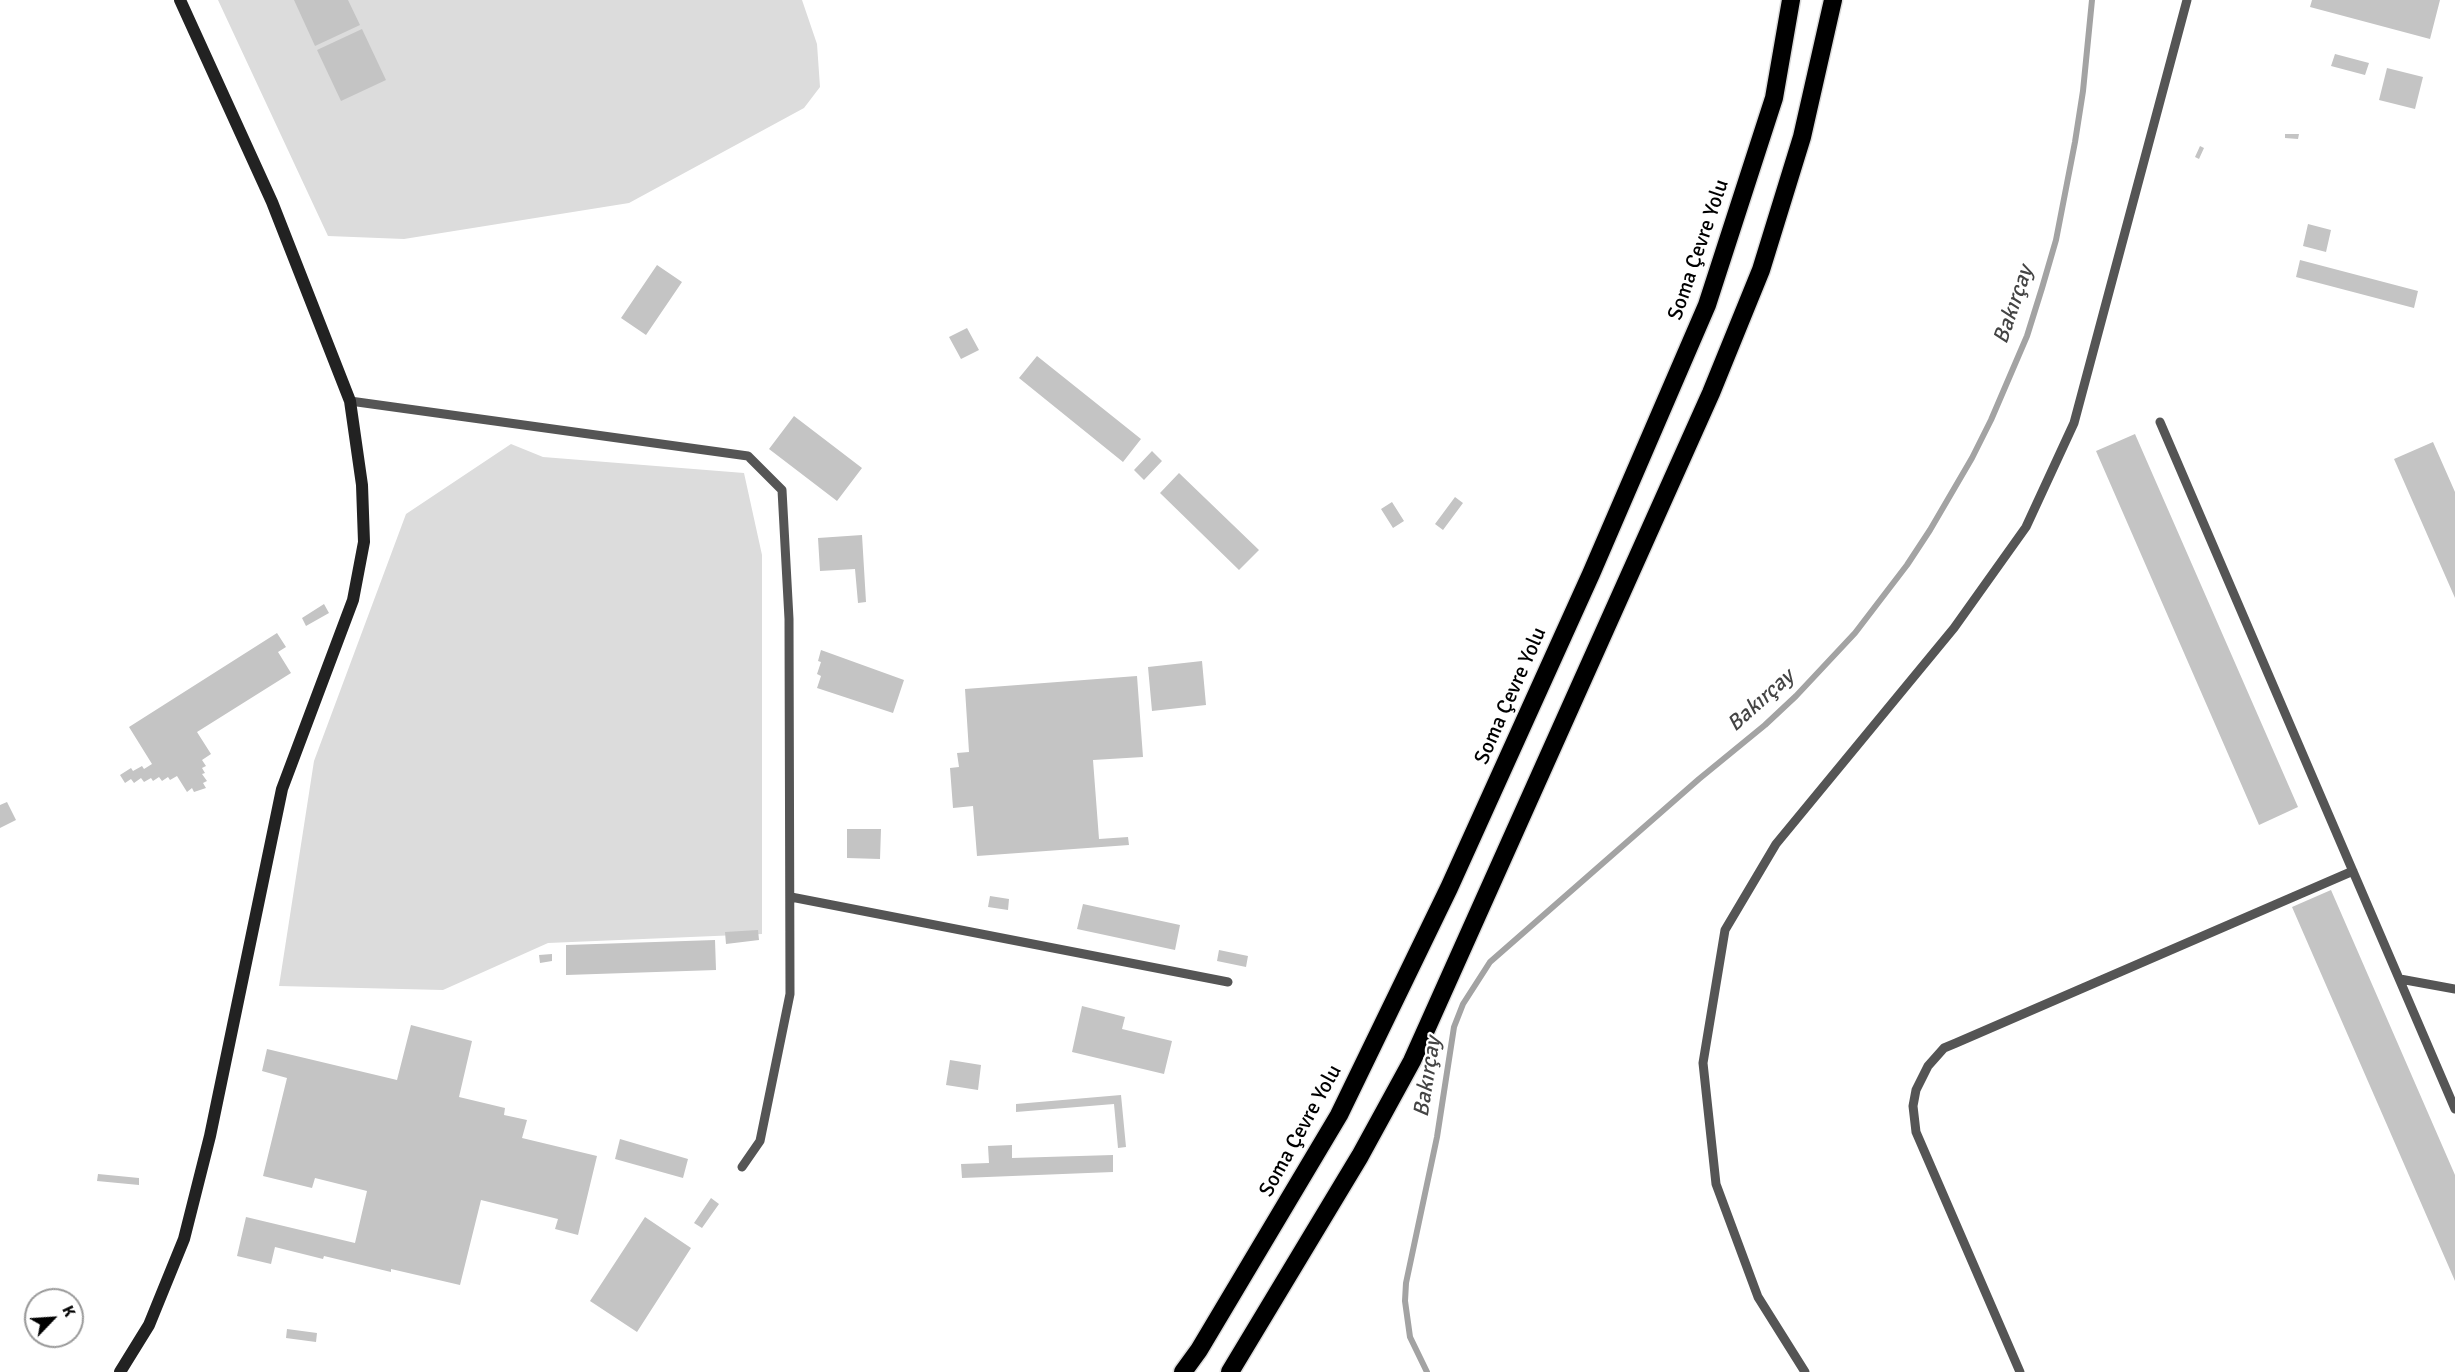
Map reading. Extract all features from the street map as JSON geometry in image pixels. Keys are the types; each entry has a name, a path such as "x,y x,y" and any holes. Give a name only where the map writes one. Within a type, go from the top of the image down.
{"highway":[{"name":"Soma Çevre Yolu","path":"1183,1372 1199,1350 1339,1115 1449,888 1591,574 1707,305 1774,98 1791,0"},
{"path":"1230,1372 1360,1156 1412,1061 1711,393 1761,270 1802,136 1833,0"}],"street":[{"path":"120,1372 149,1325 184,1239 213,1124 282,789 352,600 364,542 362,485 350,401 272,202 180,0"}],"lane":[{"path":"1805,1372 1758,1297 1716,1184 1703,1063 1725,930 1776,844 1954,628 2026,527 2074,423 2187,0"},
{"path":"350,401 748,456 782,489 789,619 790,994 760,1141 742,1167"},
{"path":"2160,422 2455,1108"},
{"path":"2020,1372 1916,1132 1913,1106 1916,1090 1928,1066 1944,1048 2353,871"},
{"path":"791,897 1228,982"},
{"path":"2400,979 2455,989"}],"shaded area":[{"path":"218,0 802,0 817,44 820,87 804,108 629,203 404,239 328,236"},
{"path":"511,444 543,457 744,473 762,555 762,934 548,943 443,990 279,986 314,761 406,514"}],"building":[{"path":"294,0 348,0 360,25 315,46"},
{"path":"2312,0 2440,0 2430,39 2310,7"},
{"path":"362,29 386,80 341,101 317,50"},
{"path":"2335,54 2369,63 2365,75 2331,66"},
{"path":"2387,68 2423,77 2415,109 2379,100"},
{"path":"2285,134 2299,134 2298,139 2285,138"},
{"path":"2200,146 2204,148 2199,159 2195,157"},
{"path":"2308,224 2331,230 2326,252 2303,246"},
{"path":"2300,260 2418,291 2414,308 2296,277"},
{"path":"657,265 682,282 646,335 621,318"},
{"path":"967,328 979,350 961,359 949,337"},
{"path":"1037,356 1141,439 1123,462 1019,378"},
{"path":"794,416 862,468 837,501 769,449"},
{"path":"2135,434 2298,807 2259,825 2096,451"},
{"path":"2433,442 2455,492 2455,598 2394,459"},
{"path":"1152,451 1162,461 1144,480 1134,470"},
{"path":"1179,473 1259,550 1239,570 1160,493"},
{"path":"1455,497 1463,503 1443,530 1435,524"},
{"path":"1392,502 1404,521 1393,528 1381,509"},
{"path":"862,535 866,602 858,603 855,569 820,571 818,538"},
{"path":"324,604 329,613 306,626 302,618"},
{"path":"277,633 286,647 278,652 291,673 197,732 211,754 202,760 206,766 202,768 205,773 202,774 207,781 203,783 206,788 194,792 192,788 187,792 177,776 170,780 168,777 162,781 159,777 153,781 151,778 144,782 141,778 134,783 131,779 125,783 120,775 131,768 133,771 142,766 144,769 152,764 129,727"},
{"path":"821,650 904,680 893,713 817,688 821,676 817,674 821,662 818,661"},
{"path":"1202,661 1206,705 1152,711 1148,667"},
{"path":"1137,676 1143,757 1093,760 1099,839 1128,837 1129,845 977,856 973,806 953,808 950,768 959,767 957,753 969,752 965,689"},
{"path":"7,802 16,820 0,828 0,805"},
{"path":"847,829 881,829 880,859 847,858"},
{"path":"2331,890 2455,1175 2455,1281 2292,907"},
{"path":"990,896 1009,899 1008,910 988,907"},
{"path":"1083,904 1180,925 1175,950 1077,929"},
{"path":"758,930 759,940 726,944 725,932"},
{"path":"715,940 716,970 566,975 566,945"},
{"path":"1219,950 1248,956 1246,967 1217,961"},
{"path":"552,954 552,961 540,963 539,955"},
{"path":"1082,1006 1125,1017 1122,1029 1172,1041 1164,1074 1072,1052"},
{"path":"411,1025 472,1041 459,1097 505,1108 504,1115 527,1120 522,1138 597,1156 578,1235 555,1229 558,1219 481,1200 460,1285 324,1256 323,1259 275,1247 271,1264 237,1256 246,1217 355,1243 367,1191 315,1178 312,1188 263,1176 287,1078 262,1071 267,1049 397,1080"},
{"path":"950,1060 981,1065 978,1090 946,1085"},
{"path":"1121,1095 1126,1147 1118,1148 1114,1104 1016,1112 1016,1104"},
{"path":"620,1139 688,1159 683,1178 615,1159"},
{"path":"1012,1145 1012,1158 1113,1155 1113,1172 962,1178 961,1164 989,1163 988,1146"},
{"path":"98,1174 139,1178 139,1185 97,1181"},
{"path":"711,1198 719,1204 702,1228 694,1223"},
{"path":"645,1217 691,1248 637,1332 590,1301"},
{"path":"287,1329 317,1333 316,1342 286,1338"}],"waterway":[{"name":"Bakırçay","path":"1427,1372 1410,1337 1405,1301 1406,1283 1437,1137 1454,1027 1463,1004 1490,962 1796,696 1855,633 1907,565 1930,530 1972,458 1991,420 2027,336 2042,288 2056,240 2075,142 2083,91 2092,0"}]}
